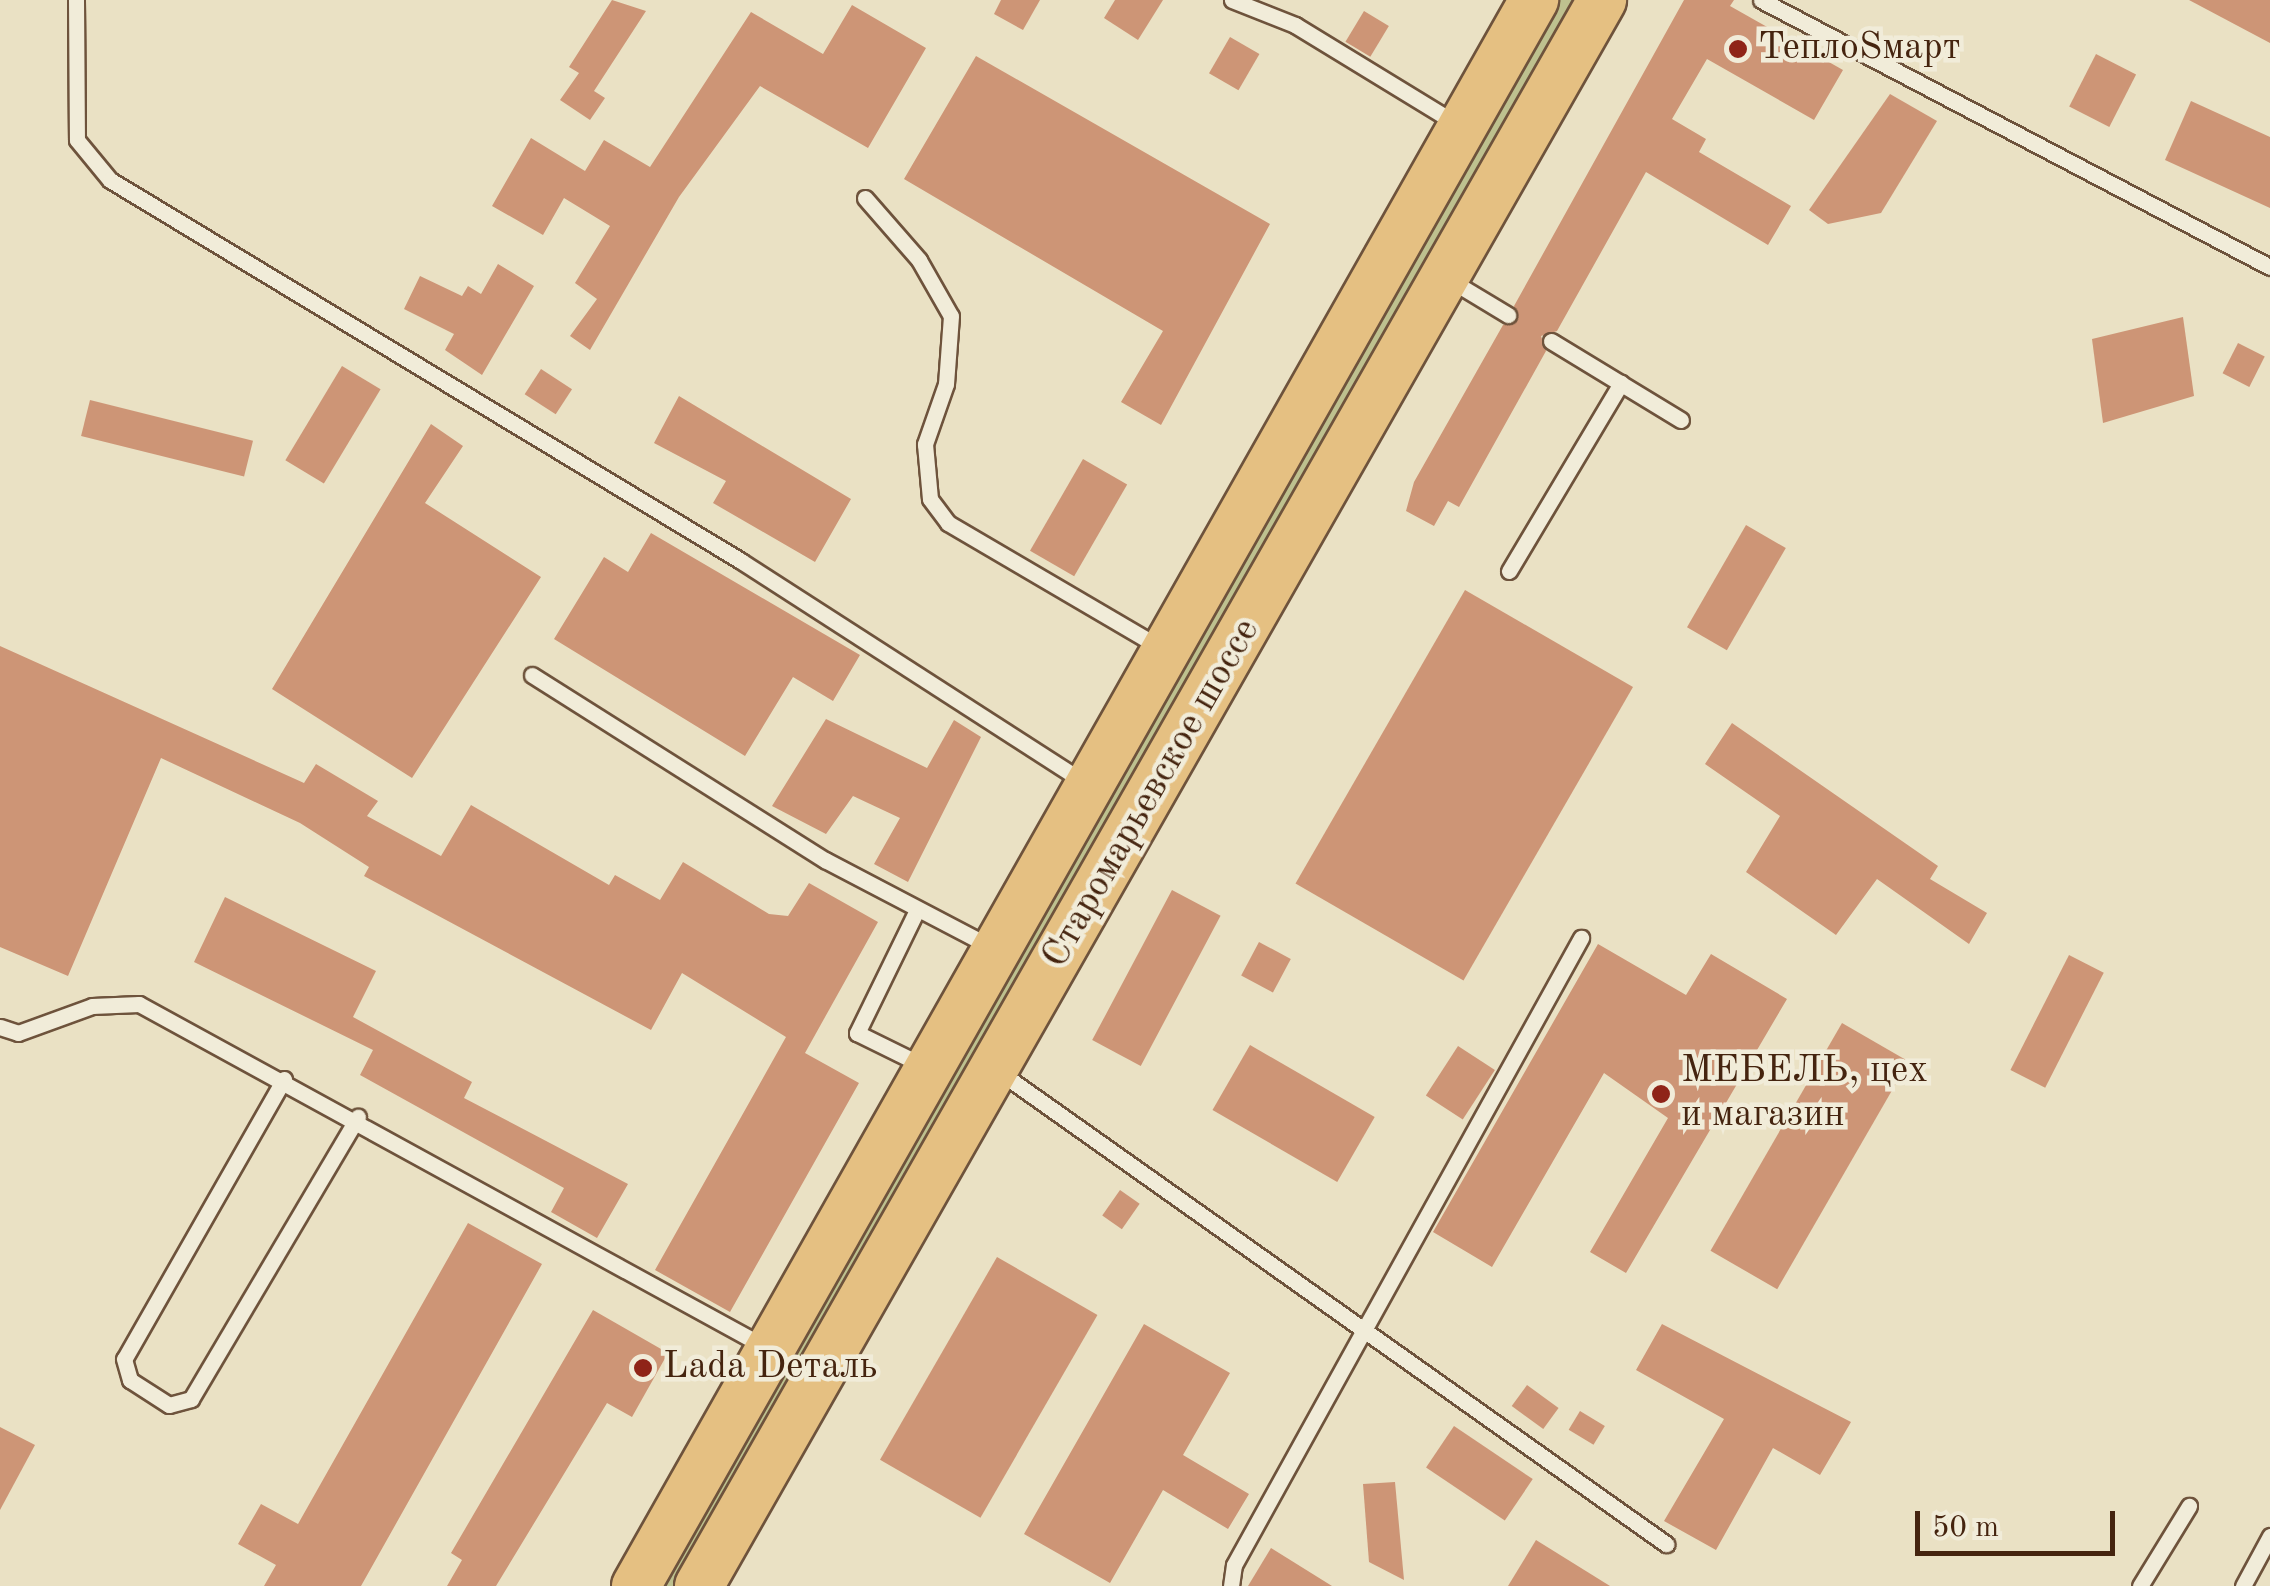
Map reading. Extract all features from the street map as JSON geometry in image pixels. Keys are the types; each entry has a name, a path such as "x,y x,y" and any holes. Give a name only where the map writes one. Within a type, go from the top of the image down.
{"main road":[{"name":"Старомарьевское шоссе","path":"636,1586 1534,0"},
{"name":"Старомарьевское шоссе","path":"699,1586 1602,0"}],"lane":[{"path":"76,0 77,140 110,180 741,562 1090,786"},
{"path":"1232,0 1295,25 1462,128"},
{"path":"1760,0 2270,267"},
{"path":"865,198 919,260 951,316 946,384 925,444 930,499 948,523 1167,651"},
{"path":"1446,278 1508,315"},
{"path":"1551,341 1681,420"},
{"path":"1509,572 1620,383"},
{"path":"532,674 916,910 997,950"},
{"path":"916,910 857,1033 930,1069"},
{"path":"1231,1586 1366,1328 1580,938"},
{"path":"0,1027 18,1033 92,1006 139,1004 358,1117 770,1350"},
{"path":"995,1068 1666,1544"},
{"path":"284,1078 124,1359 130,1380 170,1405 192,1399 358,1117"},
{"path":"2140,1586 2189,1506"},
{"path":"2243,1586 2270,1536"}],"green space":[{"path":"1552,0 1576,0 680,1586 652,1586"}],"building":[{"path":"612,0 646,11 594,91 605,98 590,120 560,100 579,73 569,67"},
{"path":"1001,0 1040,0 1023,30 994,14"},
{"path":"1115,0 1163,0 1138,40 1104,18"},
{"path":"1684,0 1734,0 1730,6 1843,70 1814,120 1707,59 1672,119 1706,139 1699,152 1791,206 1768,245 1646,172 1557,331 1541,336 1546,351 1459,507 1448,501 1434,526 1406,511 1414,482 1503,325 1518,320 1514,306"},
{"path":"2189,0 2270,0 2270,43"},
{"path":"852,5 926,48 868,148 760,86 679,197 590,350 570,336 597,299 575,283 610,226 564,198 543,235 492,206 531,138 585,171 604,140 650,167 751,12 823,54"},
{"path":"1364,11 1389,26 1370,57 1345,42"},
{"path":"1230,37 1259,54 1238,90 1209,73"},
{"path":"2096,54 2136,74 2109,127 2069,107"},
{"path":"976,56 1270,224 1161,425 1121,402 1163,331 904,179"},
{"path":"1890,94 1937,121 1881,213 1828,224 1809,210"},
{"path":"2191,101 2270,137 2270,208 2165,160"},
{"path":"498,264 534,286 482,375 445,350 454,334 404,309 420,276 462,296 468,286 481,294"},
{"path":"2183,317 2194,396 2103,423 2092,339"},
{"path":"2238,343 2265,357 2249,387 2223,373"},
{"path":"342,366 381,389 324,483 285,460"},
{"path":"541,369 572,389 556,414 525,394"},
{"path":"679,396 851,499 815,562 713,503 726,481 654,443"},
{"path":"90,400 253,441 244,477 81,436"},
{"path":"431,424 463,446 425,503 541,577 412,778 272,689"},
{"path":"1083,459 1127,484 1074,576 1030,551"},
{"path":"1746,525 1786,548 1727,650 1687,627"},
{"path":"651,533 860,655 833,701 793,677 745,756 554,639 604,557 628,572"},
{"path":"1465,590 1633,687 1464,981 1296,884"},
{"path":"0,646 304,783 316,764 378,801 367,816 441,856 471,805 609,885 615,875 660,900 683,862 769,914 788,916 809,883 878,922 805,1053 859,1083 730,1312 655,1270 786,1037 682,973 651,1030 364,876 369,867 300,823 161,758 68,976 0,947"},
{"path":"826,719 927,768 954,720 981,737 908,882 874,864 900,818 853,796 826,834 772,806"},
{"path":"1732,723 1938,866 1930,879 1987,913 1969,944 1877,879 1836,935 1746,872 1780,816 1705,764"},
{"path":"1172,890 1221,916 1141,1066 1092,1040"},
{"path":"225,897 376,971 353,1017 472,1082 464,1098 628,1184 597,1238 551,1212 564,1188 360,1075 373,1050 194,962"},
{"path":"1259,942 1291,959 1273,992 1241,976"},
{"path":"1598,944 1686,995 1711,954 1787,999 1626,1273 1590,1252 1668,1118 1604,1073 1492,1267 1433,1232"},
{"path":"2069,955 2104,973 2045,1088 2010,1070"},
{"path":"1842,1023 1909,1062 1777,1289 1710,1251"},
{"path":"1250,1045 1375,1117 1337,1182 1212,1110"},
{"path":"1458,1046 1495,1070 1463,1119 1426,1095"},
{"path":"1120,1190 1140,1204 1122,1229 1102,1215"},
{"path":"468,1223 542,1264 361,1586 264,1586 276,1565 238,1544 261,1504 298,1524"},
{"path":"997,1257 1097,1315 980,1518 880,1460"},
{"path":"593,1310 668,1353 632,1417 607,1403 496,1586 447,1586 462,1560 451,1553"},
{"path":"1144,1324 1230,1373 1183,1455 1249,1494 1228,1529 1163,1490 1110,1583 1024,1534"},
{"path":"1662,1324 1851,1422 1820,1475 1773,1448 1716,1550 1664,1521 1724,1419 1636,1370"},
{"path":"1527,1385 1559,1408 1543,1429 1512,1406"},
{"path":"1580,1411 1605,1426 1594,1445 1569,1430"},
{"path":"1454,1426 1533,1479 1505,1521 1426,1467"},
{"path":"0,1427 35,1445 0,1510"},
{"path":"1395,1482 1404,1580 1369,1562 1363,1484"},
{"path":"1536,1540 1610,1586 1508,1586"},
{"path":"1271,1548 1332,1586 1248,1586"}],"place":[{"name":"ТеплоSмарт","path":"1738,49"},
{"name":"МЕБЕЛЬ, цех и магазин","path":"1661,1094"},
{"name":"Lada Dеталь","path":"643,1368"}]}
